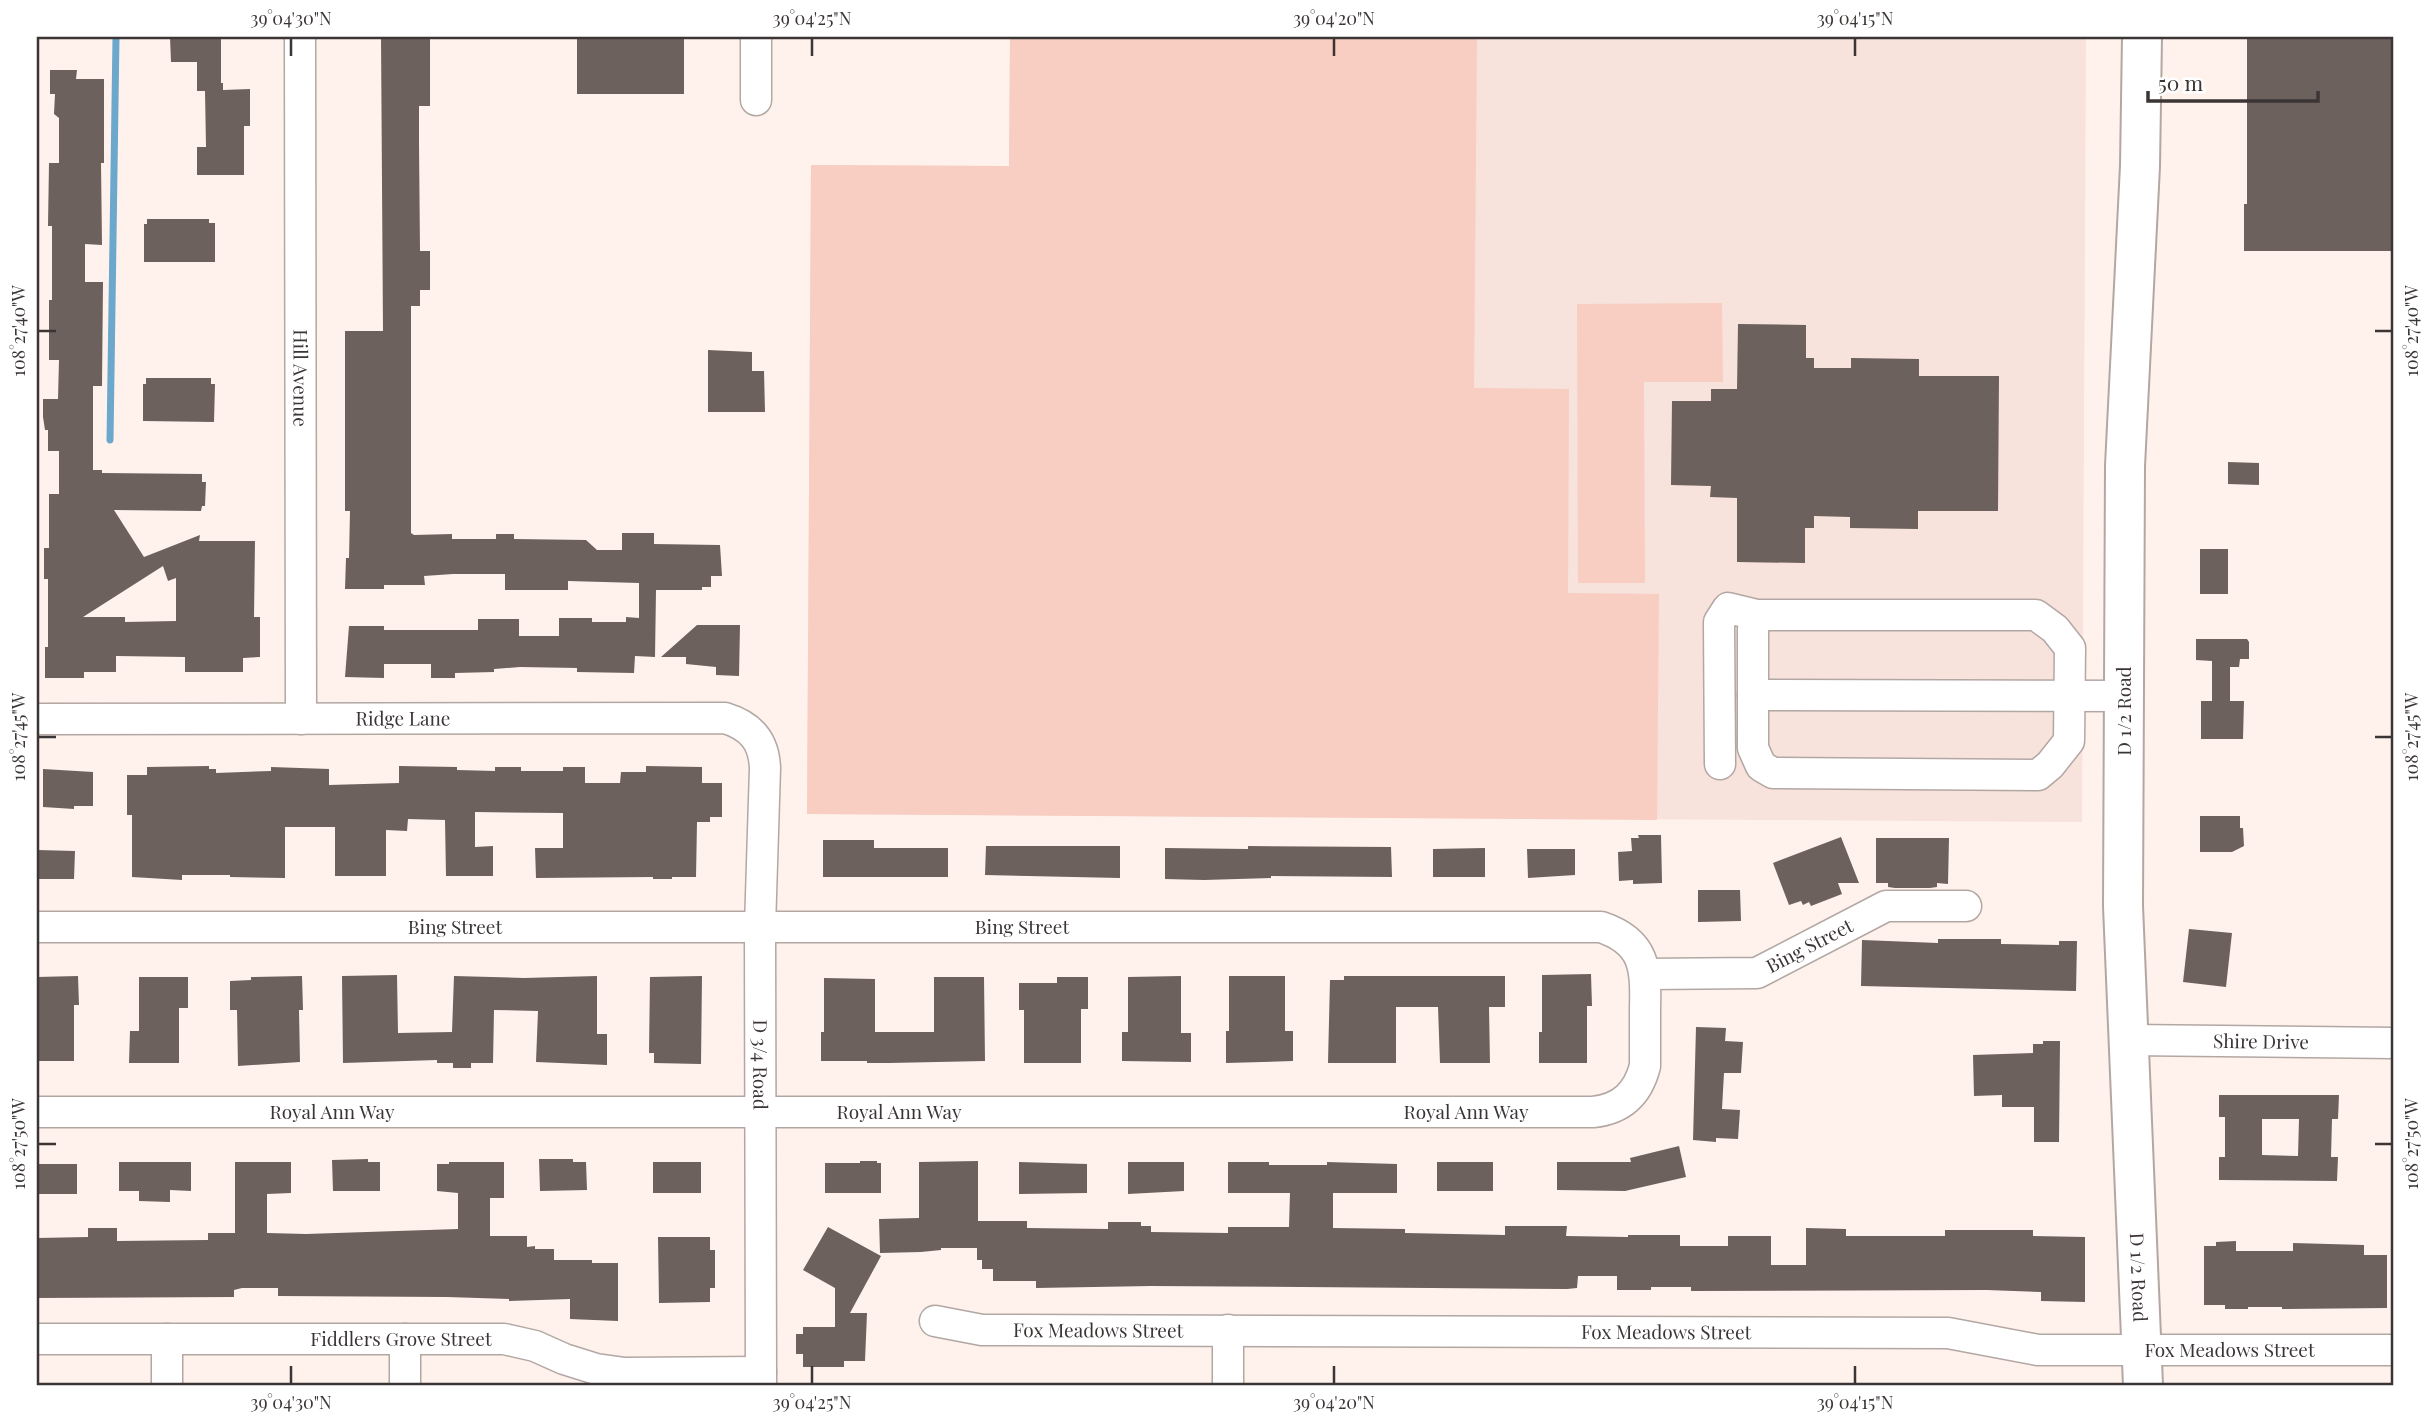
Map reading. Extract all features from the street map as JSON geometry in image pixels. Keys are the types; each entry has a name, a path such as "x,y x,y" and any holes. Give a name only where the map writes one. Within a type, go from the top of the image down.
{"main road":[{"path":"2142,53 2159,37"},
{"name":"D 1/2 Road","path":"2142,53 2139,179 2125,466 2123,906 2143,1368"}],"street":[{"name":"Hill Avenue","path":"300,37 301,719"},
{"path":"756,37 756,100"},
{"path":"1720,764 1719,622 1728,608 1757,615 2036,615 2055,629 2070,648 2069,741 2050,765 2038,775 1773,773 1761,765 1753,748 1754,629 1757,615"},
{"path":"1754,695 2124,696"},
{"name":"Ridge Lane","path":"37,719 725,718 745,726 760,742"},
{"name":"D 3/4 Road","path":"760,742 765,768 760,927 761,1379"},
{"name":"Bing Street","path":"37,927 1601,927 1613,931 1632,945 1639,954 1646,974 1757,973 1886,906 1966,906"},
{"name":"Royal Ann Way","path":"37,1112 1605,1111 1625,1100 1635,1091 1641,1079 1644,1066 1646,974"},
{"name":"Shire Drive","path":"2130,1040 2394,1043"},
{"name":"Fox Meadows Street","path":"934,1321 982,1330 1948,1333 2143,1368 2394,1350"},
{"path":"1228,1330 1228,1385"},
{"name":"Fiddlers Grove Street","path":"37,1339 504,1339 535,1346 596,1369 625,1373 761,1379"},
{"path":"167,1339 167,1385"},
{"path":"405,1339 405,1385"}],"shaded area":[{"path":"1010,37 2086,37 2082,822 807,814 811,165 1009,166"},
{"path":"1010,37 1477,37 1474,388 1569,389 1568,593 1659,594 1657,820 807,814 811,165 1009,166"},
{"path":"1722,303 1723,382 1644,382 1645,583 1578,583 1577,304"}],"building":[{"path":"170,37 221,37 223,90 250,89 250,126 244,126 244,175 197,175 197,147 206,147 205,91 197,91 197,62 171,62"},
{"path":"381,37 430,37 430,106 419,106 419,143 420,251 430,251 430,290 420,290 420,306 411,306 411,533 452,534 452,539 496,539 496,534 514,534 514,539 586,540 597,550 622,550 622,533 654,533 654,544 720,545 722,576 711,576 711,587 702,587 702,590 656,590 655,657 635,656 634,673 520,667 494,669 494,672 455,673 455,678 431,678 431,664 384,664 384,678 345,677 349,626 384,626 384,630 478,630 478,619 519,619 519,636 559,636 559,618 626,622 626,617 639,618 639,583 568,581 568,590 505,590 505,574 453,574 424,576 425,585 345,589 350,511 345,511 345,331 383,331"},
{"path":"577,37 684,37 684,94 577,94"},
{"path":"2247,37 2394,37 2394,251 2244,251 2244,204 2247,204"},
{"path":"50,70 77,70 76,79 104,79 102,245 85,244 85,282 103,282 102,386 93,386 93,470 102,470 102,473 202,474 202,482 206,482 205,506 202,506 201,511 114,510 144,557 200,535 199,541 255,541 254,617 260,617 260,657 243,658 243,672 185,672 185,657 116,656 116,672 84,672 84,678 45,678 48,579 44,579 44,548 49,548 49,494 59,494 59,451 48,451 48,430 45,430 43,417 43,399 58,399 59,360 49,360 52,226 48,226 49,163 59,163 59,118 54,114 55,94 50,94","holes":["163,566 168,581 176,578 176,621 125,622 125,617 83,617"]},
{"path":"147,219 209,219 209,223 215,223 215,262 144,262 144,224 147,224"},
{"path":"1738,324 1806,325 1806,358 1814,358 1814,368 1851,368 1851,358 1919,359 1919,376 1999,376 1998,511 1918,511 1918,529 1850,528 1850,517 1814,516 1814,528 1805,528 1805,563 1737,562 1737,498 1710,497 1711,486 1671,485 1672,401 1711,401 1711,389 1737,389"},
{"path":"708,350 752,352 752,371 764,371 765,412 708,412"},
{"path":"146,378 211,378 211,384 215,384 214,422 143,421 143,384 146,384"},
{"path":"2228,462 2259,463 2259,485 2228,484"},
{"path":"2200,549 2228,549 2228,594 2200,594"},
{"path":"697,625 740,625 739,676 716,675 716,667 686,664 686,657 661,657"},
{"path":"2196,639 2247,639 2249,642 2249,659 2240,659 2239,667 2230,667 2230,701 2244,701 2243,739 2201,739 2201,701 2212,701 2212,661 2196,660"},
{"path":"209,766 209,769 216,769 216,773 271,771 271,767 329,769 329,785 399,783 399,766 495,771 495,767 521,767 521,771 563,771 563,767 585,767 585,783 620,783 621,772 646,772 646,766 702,767 702,783 722,783 722,817 710,817 710,822 697,822 696,877 536,878 535,848 563,848 563,813 475,812 475,847 493,846 493,876 446,876 445,820 408,819 407,831 386,830 386,876 335,876 335,827 285,827 285,878 182,875 182,880 132,877 132,815 127,815 127,775 147,775 147,767"},
{"path":"43,769 93,772 93,806 74,806 74,809 43,807"},
{"path":"2200,816 2240,816 2244,846 2232,852 2200,852"},
{"path":"1638,835 1661,835 1662,883 1633,884 1633,880 1619,881 1618,852 1632,851 1631,838 1639,838"},
{"path":"1841,837 1859,883 1838,883 1842,894 1811,906 1809,902 1803,905 1801,901 1789,905 1773,863"},
{"path":"1876,838 1949,838 1948,884 1937,883 1937,887 1930,888 1895,888 1888,887 1888,883 1876,883"},
{"path":"823,840 874,840 874,848 948,848 948,877 823,877"},
{"path":"986,846 1120,846 1120,878 985,875"},
{"path":"1248,846 1391,847 1392,877 1165,879 1165,848 1248,849"},
{"path":"1485,848 1485,877 1433,877 1433,849"},
{"path":"1527,849 1575,849 1575,875 1528,878"},
{"path":"37,850 75,851 74,879 37,879"},
{"path":"1698,890 1740,890 1741,921 1698,922"},
{"path":"2189,929 2232,933 2226,987 2183,982"},
{"path":"1938,939 2001,939 2001,944 2059,945 2059,941 2077,941 2076,991 1861,986 1862,940 1938,943"},
{"path":"1591,974 1592,1006 1587,1006 1587,1063 1539,1063 1542,975"},
{"path":"397,975 398,1033 452,1032 454,976 597,976 597,1034 607,1034 607,1065 536,1062 538,1011 494,1010 493,1063 471,1063 471,1068 453,1068 453,1063 437,1063 437,1060 343,1063 342,976"},
{"path":"78,976 79,1005 74,1005 74,1061 37,1061 37,977"},
{"path":"302,976 303,1010 299,1010 300,1062 238,1066 237,1010 230,1010 230,981 251,980 251,977"},
{"path":"702,976 701,1064 654,1063 654,1053 649,1053 650,977"},
{"path":"1181,976 1181,1033 1191,1033 1191,1062 1122,1061 1122,1032 1128,1032 1128,977"},
{"path":"1229,976 1285,976 1285,1031 1293,1031 1293,1061 1226,1063"},
{"path":"1344,976 1505,976 1505,1007 1489,1007 1490,1063 1440,1063 1438,1007 1396,1007 1396,1063 1328,1063 1330,980 1344,980"},
{"path":"139,977 188,977 188,1008 179,1008 179,1063 129,1063 130,1031 139,1031"},
{"path":"934,977 984,977 985,1061 821,1061 824,978 875,979 875,1032 934,1032"},
{"path":"1057,977 1088,977 1088,1009 1081,1009 1081,1063 1024,1063 1024,1010 1019,1010 1019,983 1057,983"},
{"path":"1696,1027 1726,1028 1725,1041 1743,1042 1741,1073 1724,1073 1722,1109 1740,1110 1738,1139 1716,1138 1716,1142 1693,1140"},
{"path":"2043,1041 2060,1041 2059,1142 2034,1142 2034,1107 2002,1107 2002,1095 1974,1096 1973,1055 2033,1053 2033,1044 2043,1044"},
{"path":"2219,1095 2339,1095 2338,1119 2332,1119 2331,1157 2338,1157 2337,1181 2219,1180 2219,1157 2225,1157 2225,1117 2219,1117","holes":["2262,1119 2299,1119 2298,1156 2262,1155"]},
{"path":"1679,1146 1686,1177 1625,1191 1557,1190 1557,1162 1631,1162 1630,1158"},
{"path":"368,1159 368,1162 380,1162 380,1191 333,1191 332,1160"},
{"path":"539,1159 573,1159 573,1162 586,1162 587,1190 540,1191"},
{"path":"978,1161 978,1221 1027,1221 1027,1228 1108,1229 1108,1222 1141,1222 1141,1226 1151,1226 1151,1232 1228,1233 1228,1227 1289,1227 1290,1193 1228,1193 1228,1162 1327,1165 1327,1162 1397,1164 1397,1193 1333,1193 1333,1228 1505,1235 1505,1226 1567,1226 1566,1236 1680,1235 1680,1246 1728,1246 1728,1236 1771,1236 1771,1265 1806,1265 1806,1228 1846,1229 1846,1236 1945,1236 1945,1230 2033,1230 2033,1236 2085,1237 2085,1302 2041,1301 2041,1292 1987,1290 1691,1291 1691,1287 1651,1287 1651,1290 1617,1290 1617,1276 1578,1276 1577,1288 1567,1289 1151,1286 1036,1288 1036,1281 993,1281 993,1269 982,1269 982,1260 977,1260 977,1248 880,1253 879,1219 919,1218 919,1162"},
{"path":"119,1162 191,1162 191,1191 170,1190 170,1202 139,1201 139,1191 119,1191"},
{"path":"235,1162 291,1162 291,1193 267,1194 267,1233 306,1234 458,1229 458,1193 437,1191 437,1164 504,1162 504,1198 490,1198 490,1236 527,1236 527,1247 554,1249 554,1260 618,1263 618,1321 570,1319 570,1299 509,1301 447,1297 278,1296 278,1288 242,1288 234,1290 234,1297 37,1298 37,1238 88,1237 88,1228 117,1228 117,1241 208,1240 208,1233 235,1233"},
{"path":"653,1162 701,1162 701,1193 653,1193"},
{"path":"1019,1162 1087,1164 1087,1193 1019,1194"},
{"path":"1128,1162 1184,1162 1184,1191 1128,1194"},
{"path":"1437,1162 1493,1162 1493,1191 1437,1191"},
{"path":"825,1163 881,1163 881,1193 825,1193"},
{"path":"37,1164 77,1164 77,1194 37,1194"},
{"path":"828,1227 881,1256 850,1313 867,1313 865,1361 844,1361 844,1367 803,1367 803,1354 796,1354 796,1334 803,1334 803,1327 835,1327 835,1288 803,1270"},
{"path":"658,1237 710,1237 710,1250 715,1250 715,1288 710,1288 710,1302 659,1303"},
{"path":"2236,1241 2236,1251 2293,1251 2293,1243 2364,1245 2364,1255 2387,1255 2387,1308 2225,1309 2225,1305 2204,1305 2204,1246"}],"waterway":[{"path":"110,440 116,37"}]}
